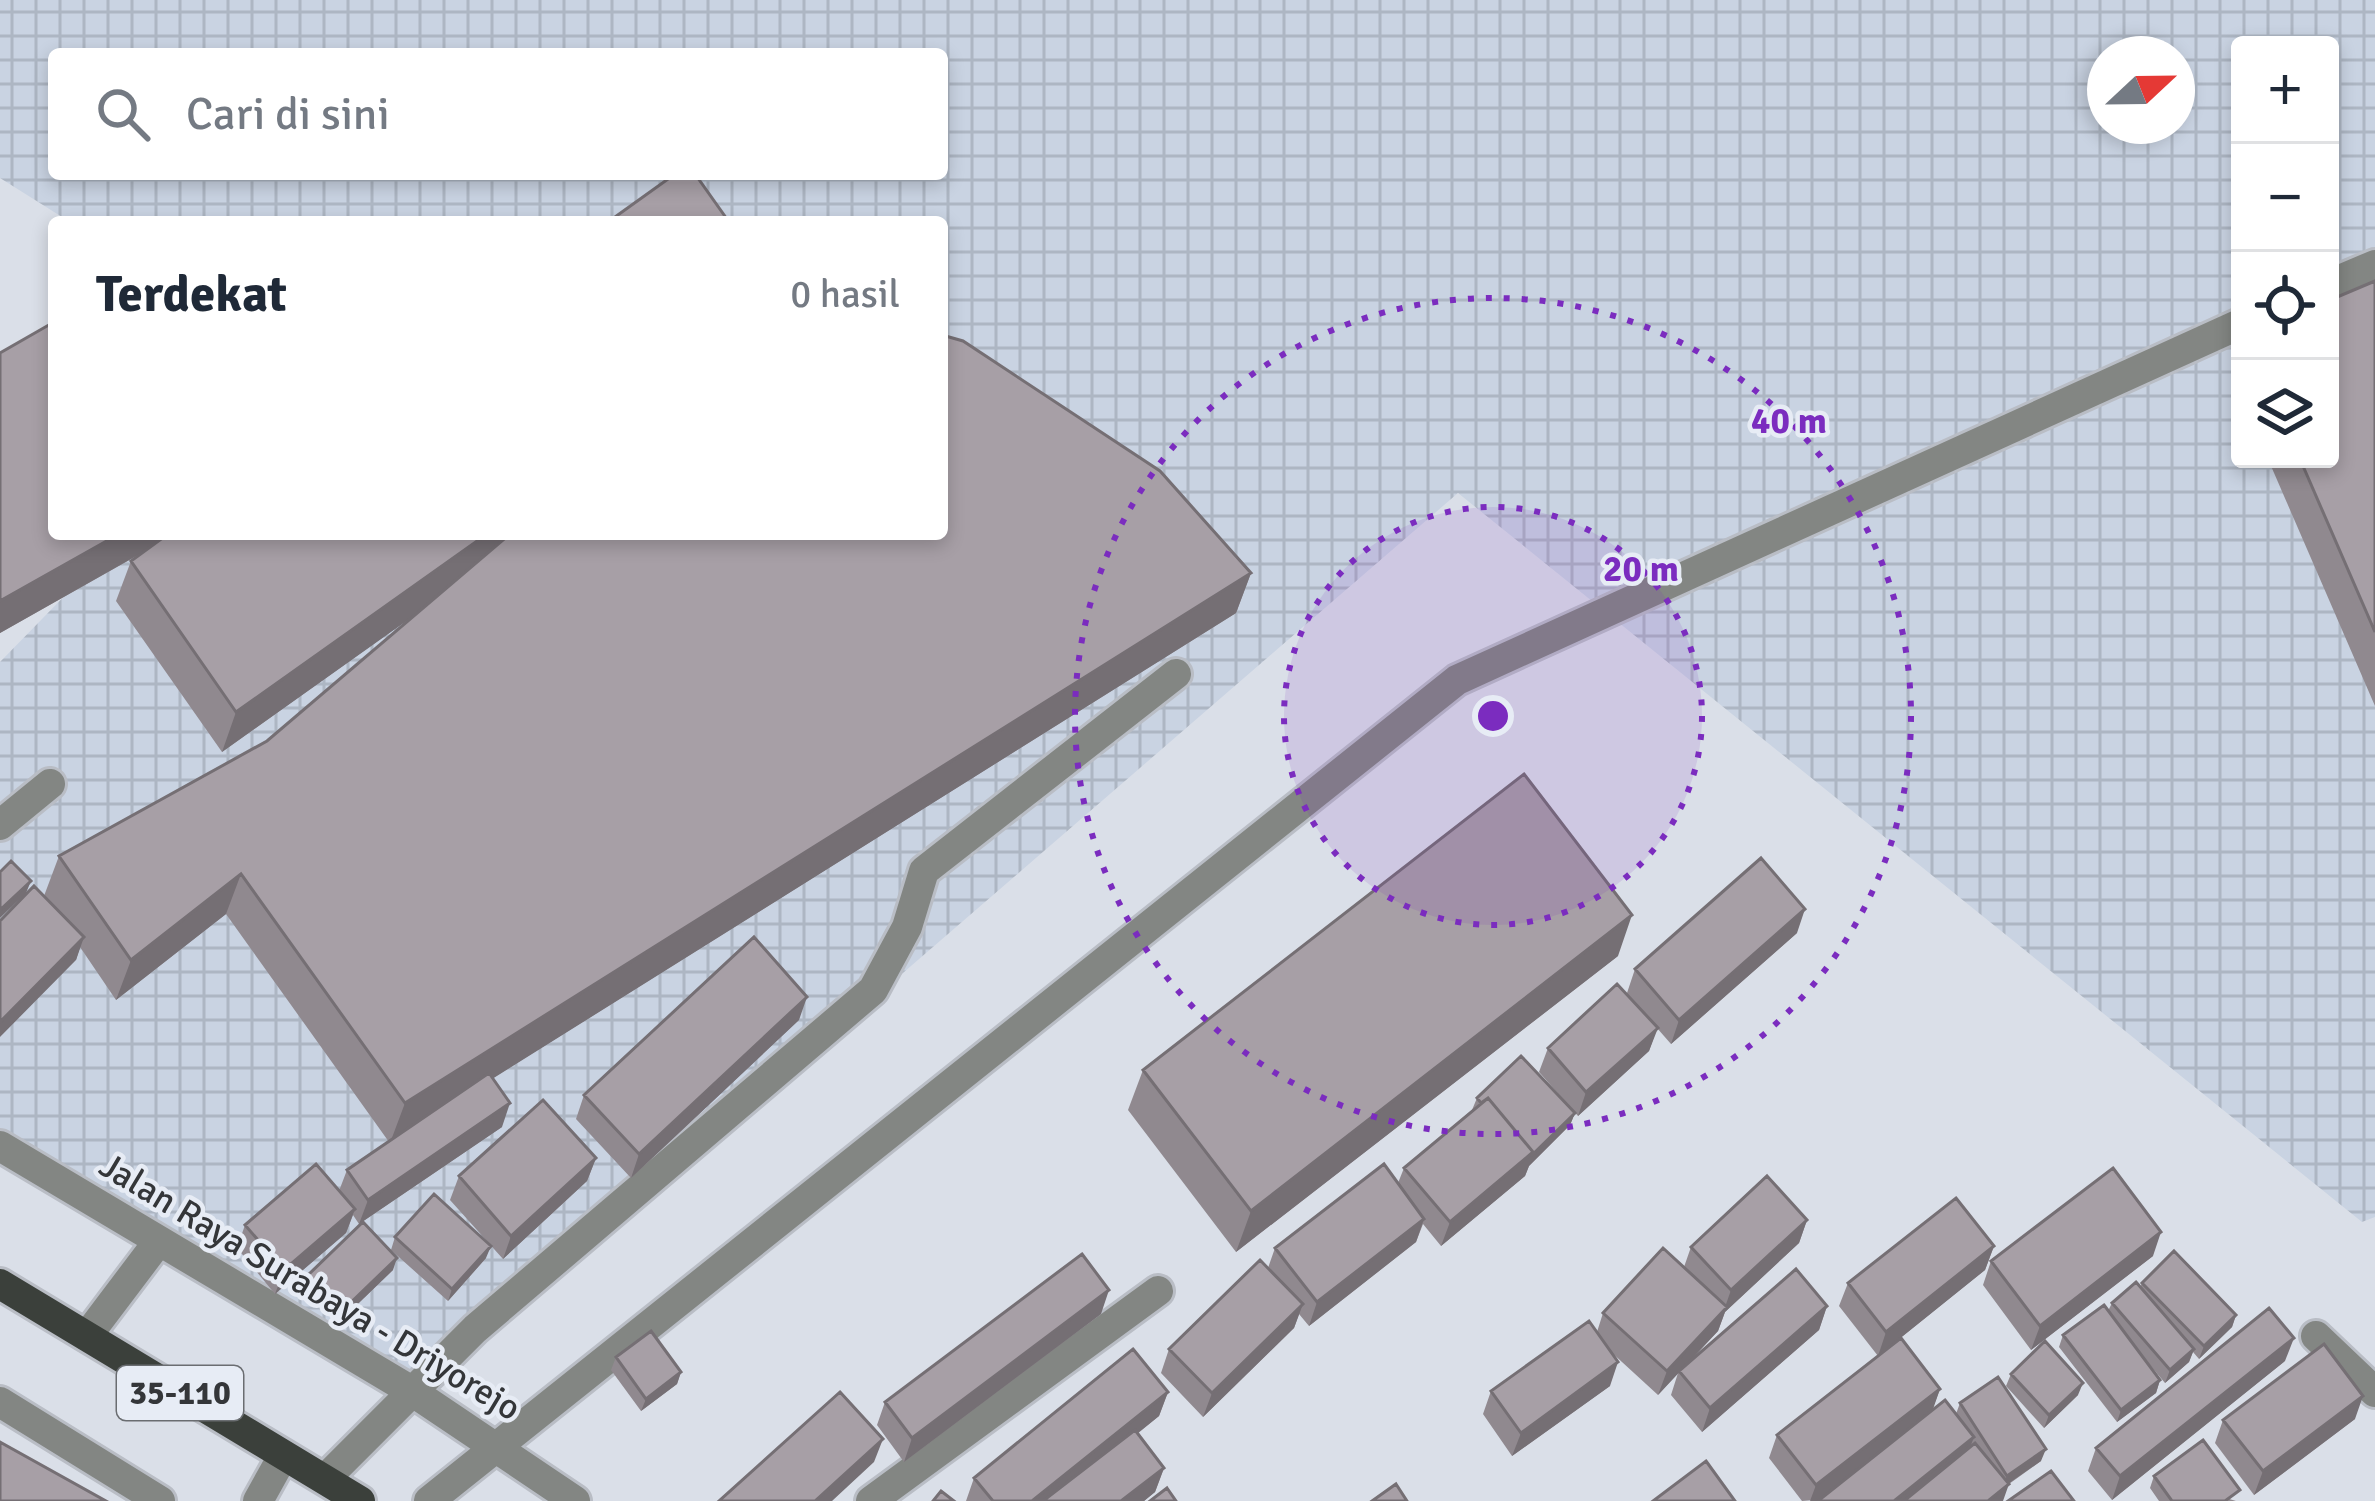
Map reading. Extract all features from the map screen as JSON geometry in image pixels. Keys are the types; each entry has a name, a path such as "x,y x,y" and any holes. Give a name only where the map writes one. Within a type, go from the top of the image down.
{"main road":[{"name":"35-110","path":"0,1284 360,1501"}],"street":[{"path":"2339,280 2375,265"},
{"path":"429,1501 1456,680 2231,328"},
{"path":"325,1479 475,1329 873,990 907,927 924,871 1176,674"},
{"path":"0,825 50,784"},
{"name":"Jalan Raya Surabaya - Driyorejo","path":"0,1147 410,1390 575,1501"},
{"path":"87,1336 158,1242"},
{"path":"871,1501 1157,1291"},
{"path":"2316,1336 2375,1392"},
{"path":"0,1402 160,1501"},
{"path":"258,1501 284,1456"}],"shaded area":[{"path":"0,0 2375,0 2375,1217 2362,1222 1458,493 416,1394 0,1137 0,662 119,540 948,540 948,216 60,216 0,178"}],"building":[{"path":"667,180 699,180 725,216 616,216"},
{"path":"2375,281 2375,632 2304,468 2339,468 2339,296"},
{"path":"48,325 48,540 108,540 0,601 0,353"},
{"path":"948,337 963,341 1160,471 1251,573 405,1103 241,874 131,960 59,856 267,741 503,540 948,540"},
{"path":"160,540 479,540 236,712 131,561"},
{"path":"1524,774 1632,915 1251,1211 1143,1070"},
{"path":"1761,858 1805,909 1679,1020 1635,969"},
{"path":"11,861 31,881 0,910 0,872"},
{"path":"34,886 84,937 0,1022 0,921"},
{"path":"754,937 807,997 639,1154 584,1095"},
{"path":"1617,984 1658,1028 1586,1092 1548,1048"},
{"path":"1521,1056 1575,1113 1531,1156 1533,1152 1488,1098 1481,1103 1477,1098"},
{"path":"489,1073 510,1103 368,1200 347,1170"},
{"path":"1488,1098 1533,1152 1450,1222 1404,1168"},
{"path":"543,1100 596,1158 511,1236 459,1176"},
{"path":"316,1164 355,1209 284,1270 245,1225"},
{"path":"1384,1164 1424,1219 1317,1302 1275,1248"},
{"path":"2113,1168 2161,1232 2040,1326 1991,1261"},
{"path":"1767,1176 1807,1220 1731,1290 1691,1247"},
{"path":"434,1194 491,1246 452,1289 395,1237"},
{"path":"1956,1198 1994,1246 1886,1332 1848,1283"},
{"path":"363,1222 397,1258 342,1311 307,1276"},
{"path":"1663,1248 1727,1307 1667,1371 1603,1313"},
{"path":"2174,1251 2236,1315 2204,1346 2142,1283"},
{"path":"1082,1254 1109,1290 912,1438 885,1402"},
{"path":"1260,1260 1303,1304 1212,1393 1169,1349"},
{"path":"1796,1269 1827,1306 1710,1408 1679,1371"},
{"path":"2136,1282 2194,1349 2170,1370 2112,1303"},
{"path":"2104,1305 2160,1380 2121,1410 2063,1335"},
{"path":"2269,1308 2294,1338 2120,1476 2096,1448"},
{"path":"1589,1321 1618,1362 1521,1433 1491,1391"},
{"path":"651,1331 681,1372 646,1399 616,1357"},
{"path":"1901,1338 1940,1389 1816,1485 1777,1435"},
{"path":"2045,1341 2083,1383 2049,1415 2011,1374"},
{"path":"2324,1344 2363,1396 2263,1471 2223,1420"},
{"path":"1133,1349 1168,1392 1032,1501 993,1501 974,1478"},
{"path":"1998,1377 2046,1449 2007,1476 1960,1403"},
{"path":"840,1392 883,1439 815,1501 719,1501"},
{"path":"1945,1400 1974,1437 1894,1501 1818,1501"},
{"path":"1135,1430 1164,1468 1121,1501 1043,1501"},
{"path":"2203,1440 2240,1490 2225,1501 2172,1501 2154,1476"},
{"path":"0,1442 106,1501 0,1501"},
{"path":"1975,1443 2009,1484 1988,1501 1904,1501"},
{"path":"1706,1461 1735,1501 1653,1501"},
{"path":"2051,1471 2074,1501 2008,1501"},
{"path":"1396,1484 1407,1501 1372,1501"},
{"path":"1167,1488 1176,1501 1150,1501"},
{"path":"941,1491 954,1501 933,1501"}]}
